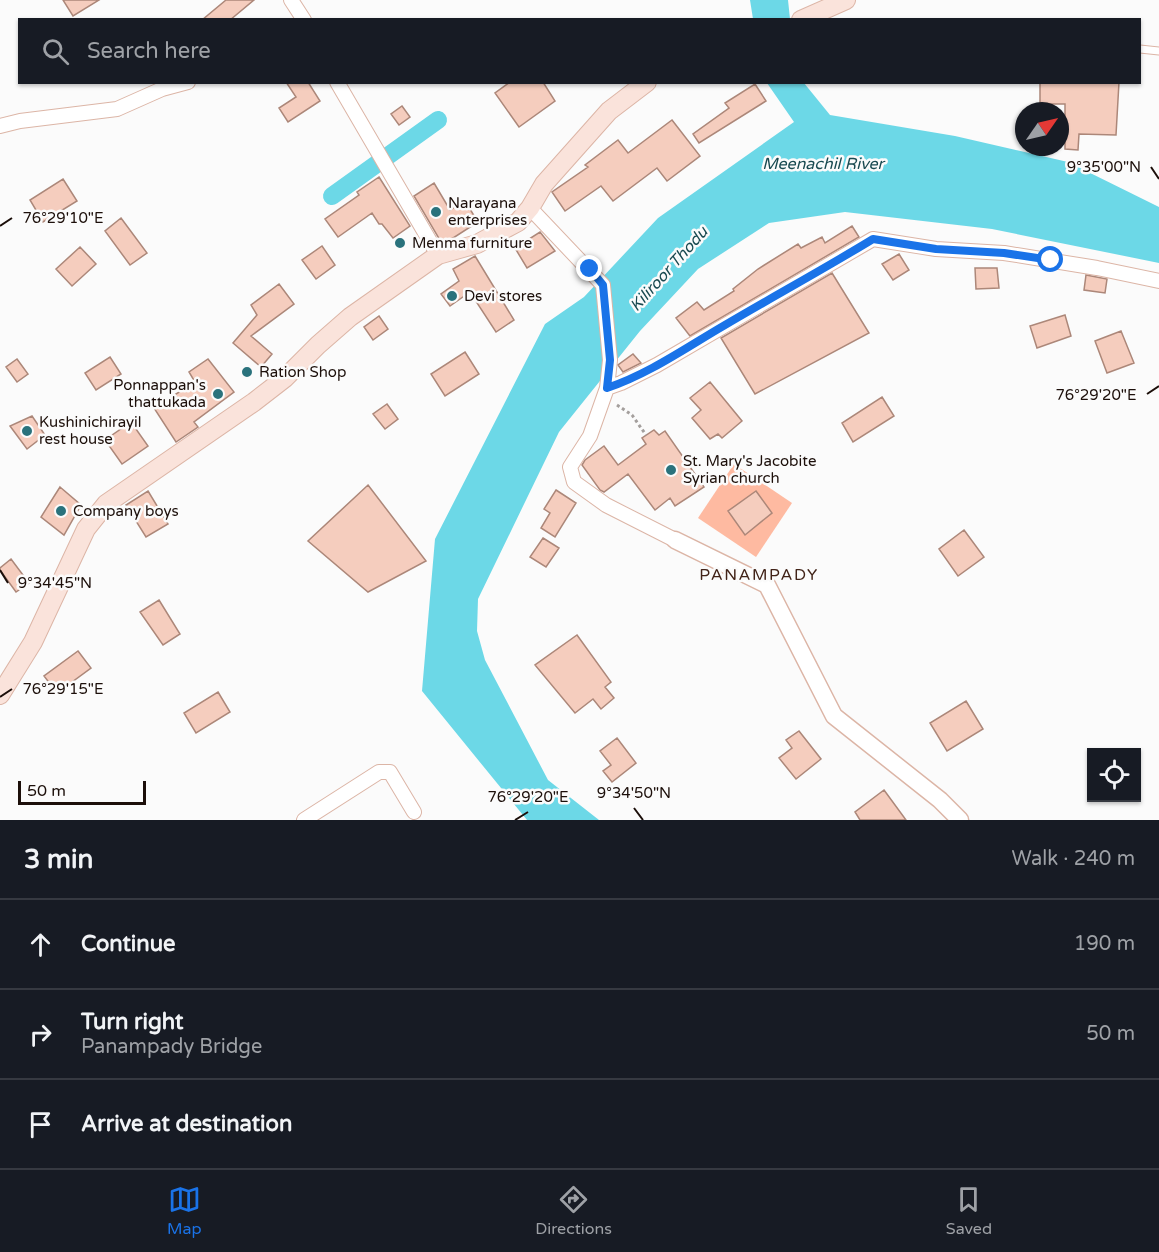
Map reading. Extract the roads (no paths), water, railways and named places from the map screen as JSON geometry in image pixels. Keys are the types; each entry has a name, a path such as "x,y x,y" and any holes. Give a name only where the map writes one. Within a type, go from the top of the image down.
{"main road":[{"path":"805,18 846,0"},
{"path":"0,695 33,642 86,529 106,504 254,402 285,378 350,317 438,255 477,244 518,222 530,208 544,184 609,111 644,84"}],"street":[{"path":"291,0 299,17"},
{"path":"0,126 20,121 117,109 162,89 181,84"},
{"path":"338,84 438,255"},
{"path":"530,208 603,285 610,360 606,387 590,436 570,467 574,482 606,505 767,585 834,716 940,800 960,820"},
{"path":"606,387 621,383 657,365 873,239 936,249 1004,253 1159,281"},
{"path":"304,820 379,772 390,772 414,813"}],"lane":[{"path":"1141,49 1159,51"}],"water":[{"path":"750,0 788,0 790,18 753,18"},
{"name":"Meenachil River","path":"768,84 805,84 830,115 955,136 1015,150 1015,156 1042,156 1068,162 1159,207 1159,263 992,229 845,212 769,223 698,269 640,331 559,432 478,599 477,631 485,660 548,780 599,820 527,820 422,691 435,539 545,324 584,297 658,218 794,122"}],"waterway":[{"path":"332,196 438,120"}],"place":[{"name":"Narayana enterprises","path":"436,212"},
{"name":"Menma furniture","path":"400,243"},
{"name":"Devi stores","path":"452,296"},
{"name":"Ration Shop","path":"247,372"},
{"name":"Ponnappan's thattukada","path":"218,394"},
{"name":"Kushinichirayil rest house","path":"27,431"},
{"name":"St. Mary's Jacobite Syrian church","path":"671,470"},
{"name":"Company boys","path":"61,511"}],"district":[{"name":"PANAMPADY","path":"759,575"}],"water label":[{"name":"Kiliroor Thodu","path":"669,269"}]}
